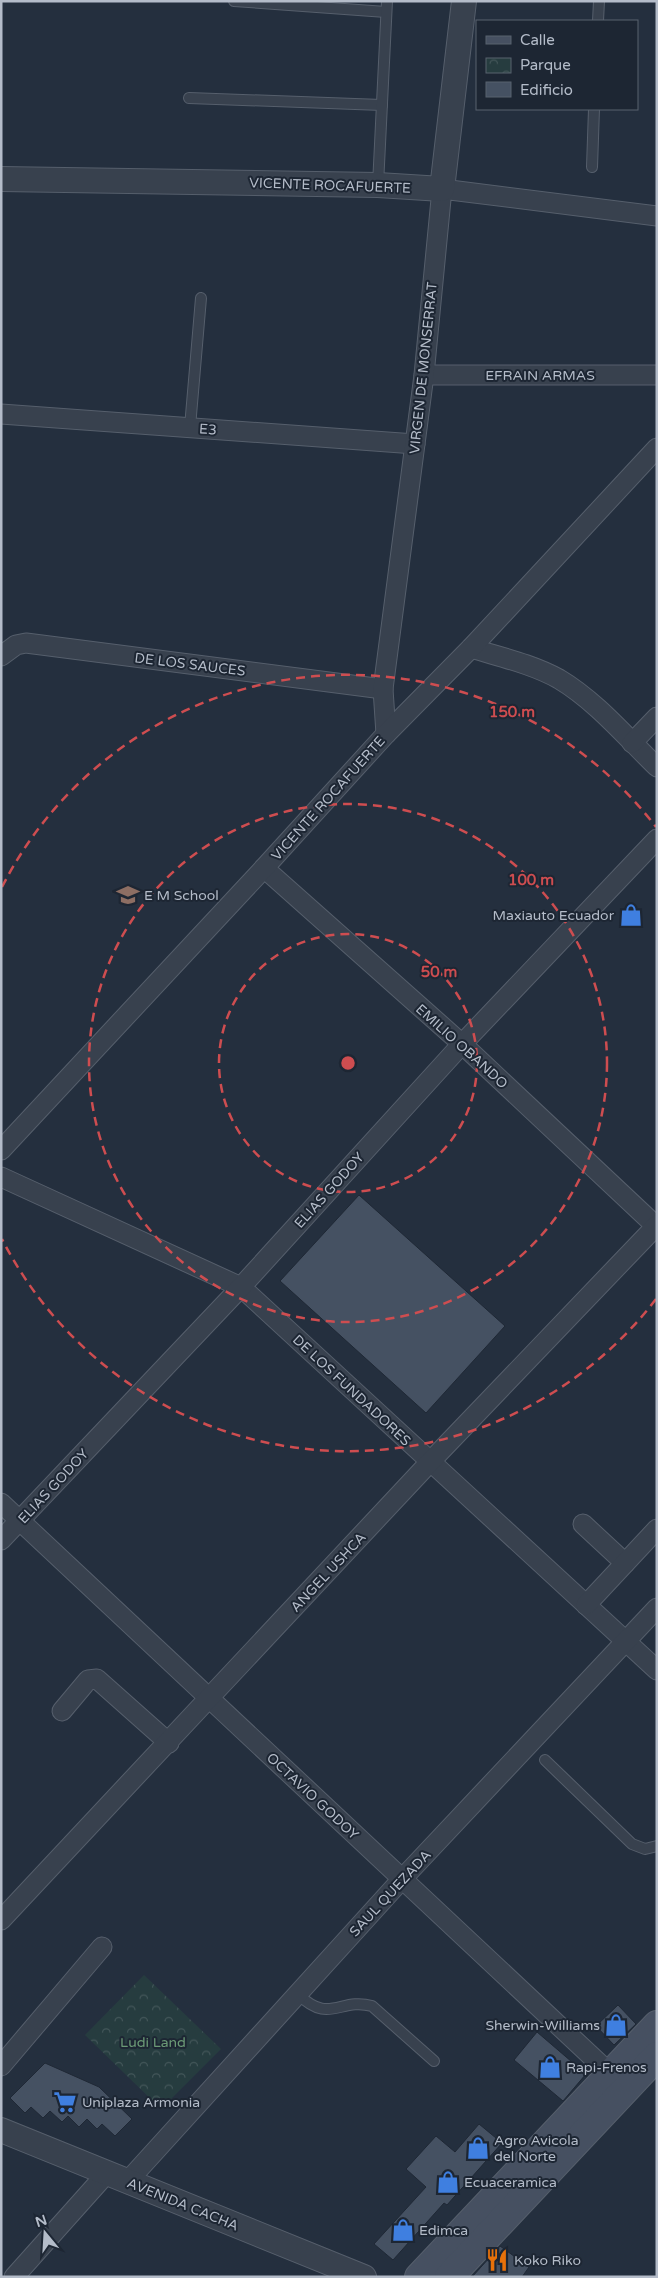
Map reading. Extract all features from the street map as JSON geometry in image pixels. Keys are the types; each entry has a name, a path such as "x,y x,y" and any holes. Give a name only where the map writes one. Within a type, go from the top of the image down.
{"main road":[{"path":"449,2277 618,2081 657,2025"},
{"path":"419,2277 618,2081 657,2056"}],"street":[{"name":"VIRGEN DE MONSERRAT","path":"386,734 383,689 424,375 442,189 464,1"},
{"name":"VICENTE ROCAFUERTE","path":"1,179 378,185 442,189 657,216"},
{"name":"EFRAIN ARMAS","path":"424,375 657,375"},
{"name":"E3","path":"1,414 415,444"},
{"name":"VICENTE ROCAFUERTE","path":"1,1150 386,734 471,648 657,448"},
{"name":"DE LOS SAUCES","path":"1,656 16,645 26,643 383,689"},
{"path":"471,648 556,678 577,691 657,767"},
{"path":"632,743 657,717"},
{"name":"ELIAS GODOY","path":"1,1540 241,1287 462,1044 657,839"},
{"name":"EMILIO OBANDO","path":"264,868 462,1044 656,1226"},
{"name":"DE LOS FUNDADORES","path":"1,1177 241,1287 657,1670"},
{"name":"ANGEL USHCA","path":"1,1920 210,1700 430,1462 656,1226"},
{"name":"OCTAVIO GODOY","path":"1,1504 618,2081"},
{"path":"582,1524 625,1563"},
{"path":"586,1605 657,1529"},
{"name":"SAUL QUEZADA","path":"14,2277 117,2177 298,1994 402,1879 657,1608"},
{"path":"62,1711 88,1680 98,1679 169,1743"},
{"path":"1,2066 102,1947"},
{"name":"AVENIDA CACHA","path":"1,2130 364,2277"}],"lane":[{"path":"234,1 386,6 378,185"},
{"path":"598,20 599,1"},
{"path":"189,98 382,105"},
{"path":"592,167 594,110"},
{"path":"190,427 201,298"},
{"path":"545,1760 632,1844 645,1849 657,1846"},
{"path":"298,1994 312,2007 323,2009 358,2004 372,2006 434,2061"}],"green space":[{"name":"Ludi Land","path":"144,1975 221,2049 161,2109 85,2035"}],"building":[{"path":"359,1195 505,1326 426,1413 280,1281"},
{"name":"Sherwin-Williams","path":"618,2005 636,2024 614,2045 596,2026"},
{"name":"Rapi-Frenos","path":"537,2032 586,2074 563,2101 514,2060"},
{"name":"Uniplaza Armonia","path":"45,2063 99,2087 132,2119 115,2136 102,2124 97,2129 87,2119 79,2127 68,2116 62,2122 50,2111 43,2118 31,2107 25,2113 10,2098"},
{"path":"479,2124 502,2143 447,2205 444,2203 393,2260 374,2244 426,2187 406,2169 436,2136 455,2152"},
{"path":"500,2246 529,2267 522,2277 472,2277"}],"place":[{"name":"E M School","path":"128,895"},
{"name":"Maxiauto Ecuador","path":"631,915"},
{"name":"Sherwin-Williams","path":"616,2025"},
{"name":"Rapi-Frenos","path":"550,2067"},
{"name":"Uniplaza Armonia","path":"65,2102"},
{"name":"Agro Avicola del Norte","path":"478,2148"},
{"name":"Ecuaceramica","path":"448,2182"},
{"name":"Edimca","path":"403,2230"},
{"name":"Koko Riko","path":"497,2260"}]}
